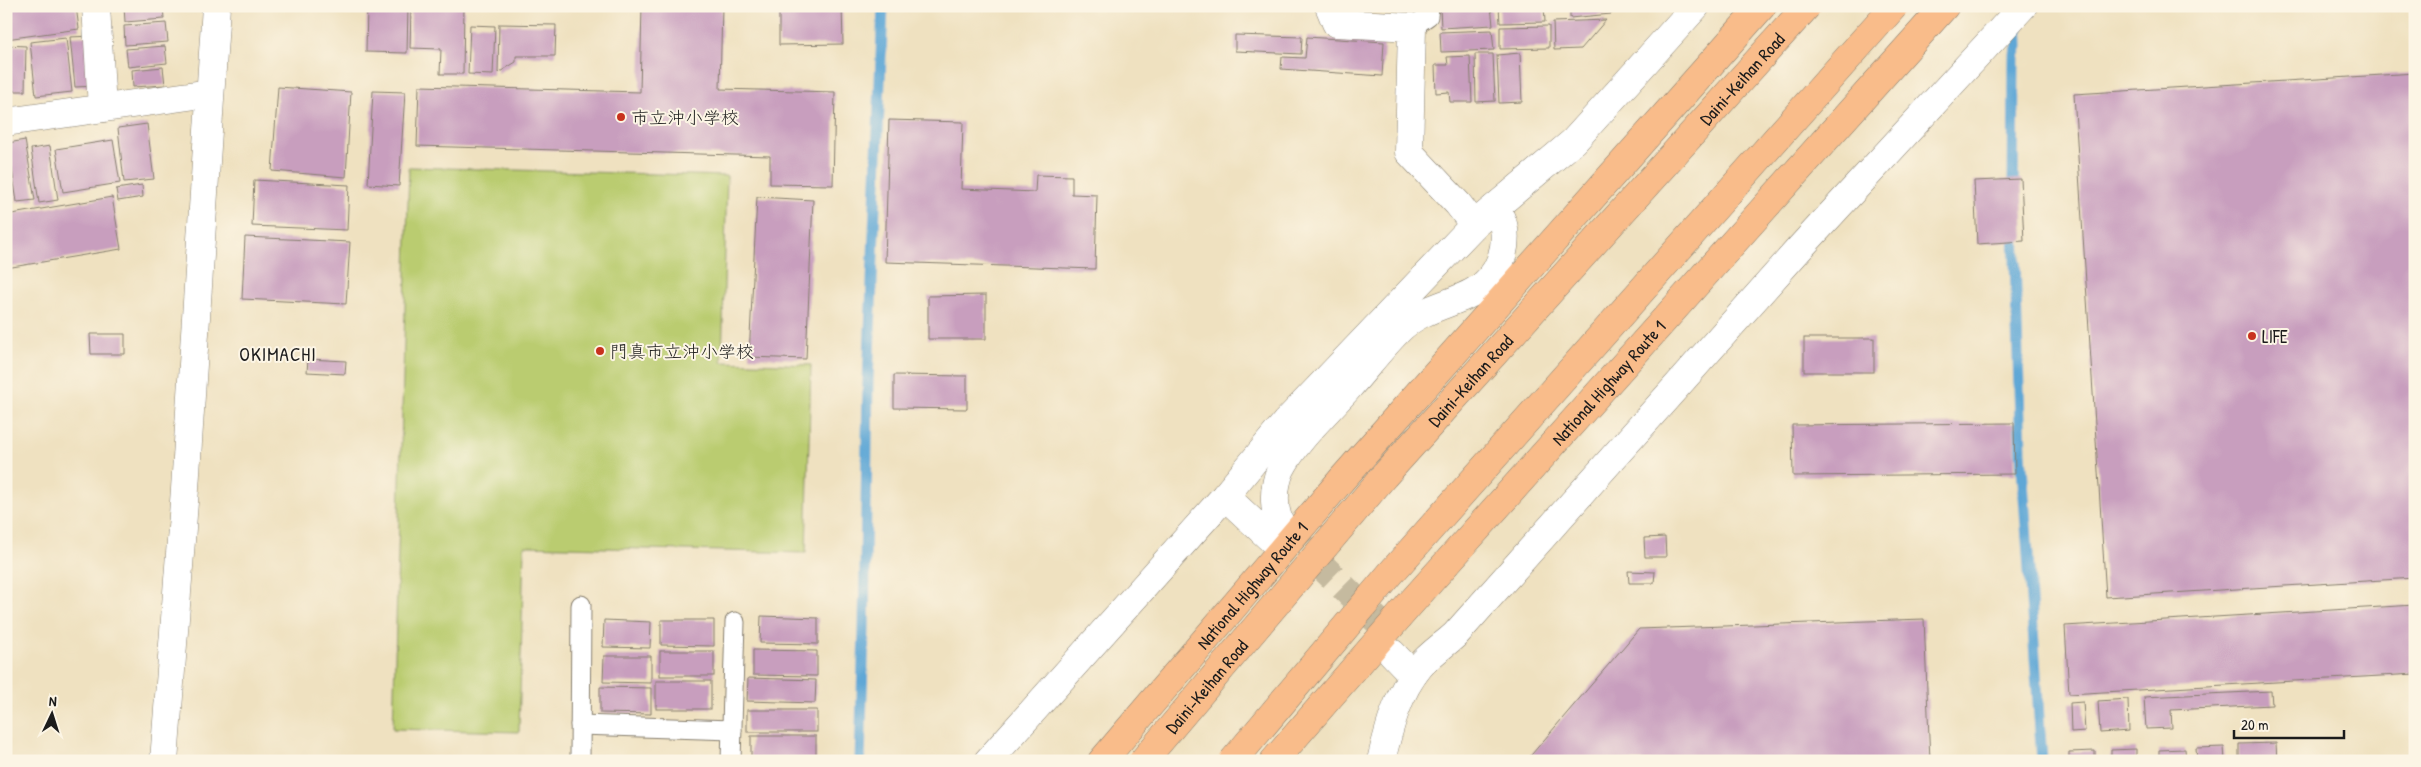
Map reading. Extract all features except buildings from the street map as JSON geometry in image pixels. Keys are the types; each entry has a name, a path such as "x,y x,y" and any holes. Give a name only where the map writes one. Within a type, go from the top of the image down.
{"highway":[{"name":"National Highway Route 1","path":"1102,761 1343,478 1762,6"},
{"name":"Daini-Keihan Road","path":"1143,761 1384,476 1807,6"},
{"path":"1233,761 1390,573 1894,6"},
{"name":"National Highway Route 1","path":"1274,761 1410,604 1945,6"}],"street":[{"path":"96,6 102,108"},
{"path":"164,761 185,489 216,6"},
{"path":"1329,6 1336,22 1420,16 1409,152 1466,215"},
{"path":"988,761 1225,496 1286,422 1466,215 1495,208 1574,141 1696,6"},
{"path":"1381,761 1392,718 1417,669 1455,635 1800,248 2022,6"},
{"path":"6,122 210,93"},
{"path":"1225,496 1278,534 1275,506 1277,487 1282,470 1298,445 1403,327 1431,309 1463,298 1484,287 1495,272 1503,252 1505,236 1503,219 1495,208"},
{"path":"1397,649 1417,669"}],"lane":[{"path":"580,605 580,761"},
{"path":"732,761 736,622"},
{"path":"580,725 732,730"}],"green space":[{"path":"409,167 727,176 722,362 811,365 806,553 524,546 519,732 393,729"}],"waterway":[{"path":"860,761 868,382 883,6"},
{"path":"2013,194 2014,56 2018,46 2017,18"},
{"path":"2014,227 2021,452 2042,761"}],"tunnel":[{"path":"1283,528 1401,644"}],"place":[{"name":"市立沖小学校","path":"621,117"},
{"name":"LIFE","path":"2252,336"},
{"name":"門真市立沖小学校","path":"600,351"}],"district":[{"name":"OKIMACHI","path":"278,354"}]}
